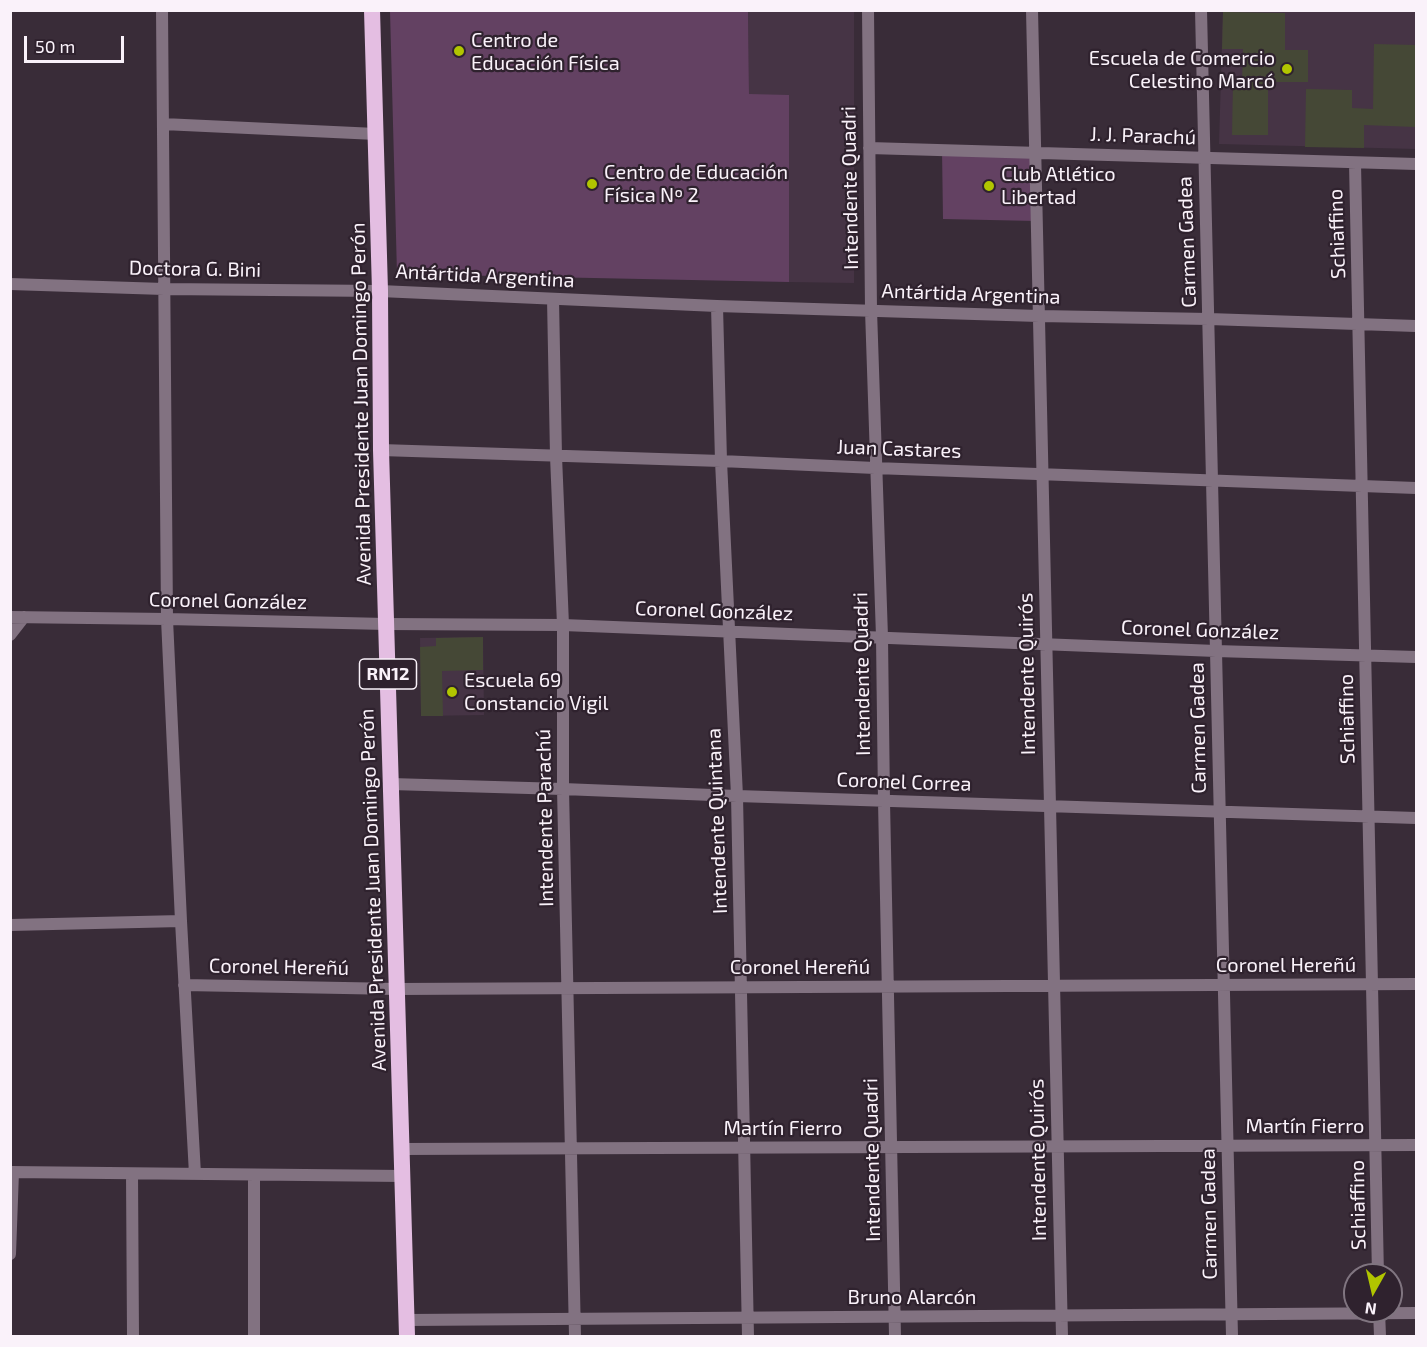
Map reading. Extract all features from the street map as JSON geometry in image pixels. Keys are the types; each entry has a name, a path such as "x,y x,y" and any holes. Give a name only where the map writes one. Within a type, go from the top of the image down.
{"highway":[{"name":"Avenida Presidente Juan Domingo Perón","path":"372,10 380,291 381,450 407,1328"}],"street":[{"path":"162,10 167,619 195,1174"},
{"name":"Intendente Quadri","path":"868,10 871,310 882,637 895,1336"},
{"name":"Intendente Quirós","path":"1032,10 1062,1336"},
{"name":"Carmen Gadea","path":"1201,10 1232,1336"},
{"path":"163,124 376,134"},
{"name":"J. J. Parachú","path":"869,148 1416,164"},
{"name":"Schiaffino","path":"1354,163 1378,1263"},
{"name":"Doctora G. Bini","path":"10,284 164,289 380,291"},
{"name":"Antártida Argentina","path":"380,291 717,306 1416,326"},
{"name":"Intendente Parachú","path":"553,298 556,456 563,625 563,789 575,1336"},
{"name":"Intendente Quintana","path":"717,306 737,796 748,1336"},
{"name":"Juan Castares","path":"381,450 1416,488"},
{"name":"Coronel González","path":"10,617 563,625 1416,657"},
{"path":"10,635 24,617"},
{"name":"Coronel Correa","path":"391,784 1416,818"},
{"path":"10,925 181,921"},
{"name":"Coronel Hereñú","path":"184,985 397,989 1416,984"},
{"name":"Martín Fierro","path":"402,1149 1416,1145"},
{"path":"10,1254 12,1172 403,1176"},
{"path":"132,1173 133,1336"},
{"path":"254,1175 254,1336"},
{"name":"Bruno Alarcón","path":"407,1328 574,1319 1343,1313"}],"shaded area":[{"name":"Centro de Educación Física Nº 2","path":"390,11 748,11 749,94 789,95 789,282 397,274"},
{"path":"748,11 854,11 854,283 789,282 789,95 749,95"},
{"path":"1223,11 1416,11 1416,149 1219,144"},
{"name":"Club Atlético Libertad","path":"942,150 1035,153 1036,221 943,219"},
{"name":"Escuela 69 Constancio Vigil","path":"483,637 484,715 421,716 420,638"}],"building":[{"path":"1223,12 1285,13 1285,50 1308,50 1308,82 1268,82 1268,135 1232,135 1233,82 1242,82 1243,49 1222,49"},
{"path":"1374,44 1416,45 1416,127 1364,125 1364,148 1305,147 1306,89 1352,90 1352,108 1373,109"},
{"path":"483,637 483,670 442,671 443,716 421,716 420,647 436,646 436,638"}],"place":[{"name":"Centro de Educación Física","path":"459,51"},
{"name":"Escuela de Comercio Celestino Marcó","path":"1287,69"},
{"name":"Centro de Educación Física Nº 2","path":"592,184"},
{"name":"Club Atlético Libertad","path":"989,186"},
{"name":"Escuela 69 Constancio Vigil","path":"452,692"}]}
